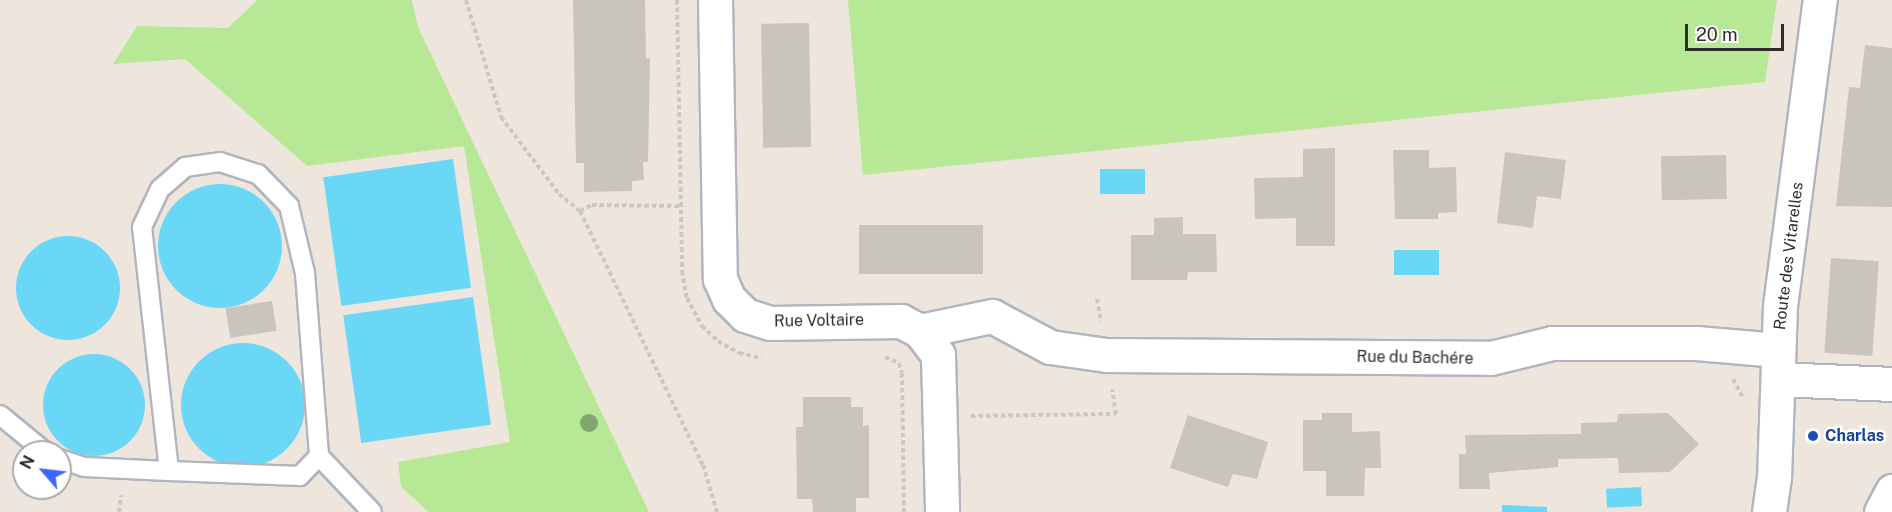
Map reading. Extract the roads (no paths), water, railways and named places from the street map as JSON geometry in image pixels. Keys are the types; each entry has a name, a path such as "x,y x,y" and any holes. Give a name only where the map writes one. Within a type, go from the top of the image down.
{"street":[{"name":"Rue Voltaire","path":"715,0 720,279 729,299 745,315 770,322 901,321 920,331"},
{"name":"Route des Vitarelles","path":"1769,512 1780,306 1820,0"},
{"name":"Rue du Bachére","path":"920,331 992,316 1050,347 1106,355 1491,358 1563,343 1696,343 1778,365 1892,384"},
{"path":"920,331 938,355 942,512"},
{"path":"1881,512 1892,491"}],"lane":[{"path":"170,471 142,227 160,189 185,167 220,162 258,174 289,206 305,273 320,456 372,512"},
{"path":"0,415 30,440"},
{"path":"72,463 84,467 300,476 320,456"}],"water":[{"path":"453,159 471,288 341,306 323,177"},
{"path":"1100,169 1145,169 1145,194 1100,194"},
{"path":"220,184 244,189 255,194 264,202 272,211 277,222 282,246 277,270 272,281 264,290 255,298 244,303 220,308 196,303 185,298 176,290 168,281 163,270 158,246 163,222 168,211 176,202 185,194 196,189"},
{"path":"68,236 88,240 97,245 111,259 116,268 120,288 116,308 111,317 97,331 88,336 68,340 48,336 39,331 25,317 20,308 16,288 20,268 25,259 39,245 48,240"},
{"path":"1394,250 1439,250 1439,275 1394,275"},
{"path":"473,297 491,425 361,443 343,315"},
{"path":"243,343 267,348 287,361 300,381 305,405 300,429 287,449 267,462 243,467 219,462 199,449 186,429 181,405 186,381 199,361 219,348"},
{"path":"94,354 114,357 123,362 137,376 144,395 142,425 137,434 123,448 114,453 94,456 74,453 72,452 72,440 57,440 46,425 43,405 46,385 51,376 65,362 74,357"},
{"path":"1641,487 1642,506 1607,508 1606,489"},
{"path":"1502,505 1547,507 1547,512 1502,512"}],"place":[{"name":"Charlas","path":"1813,436"}]}
